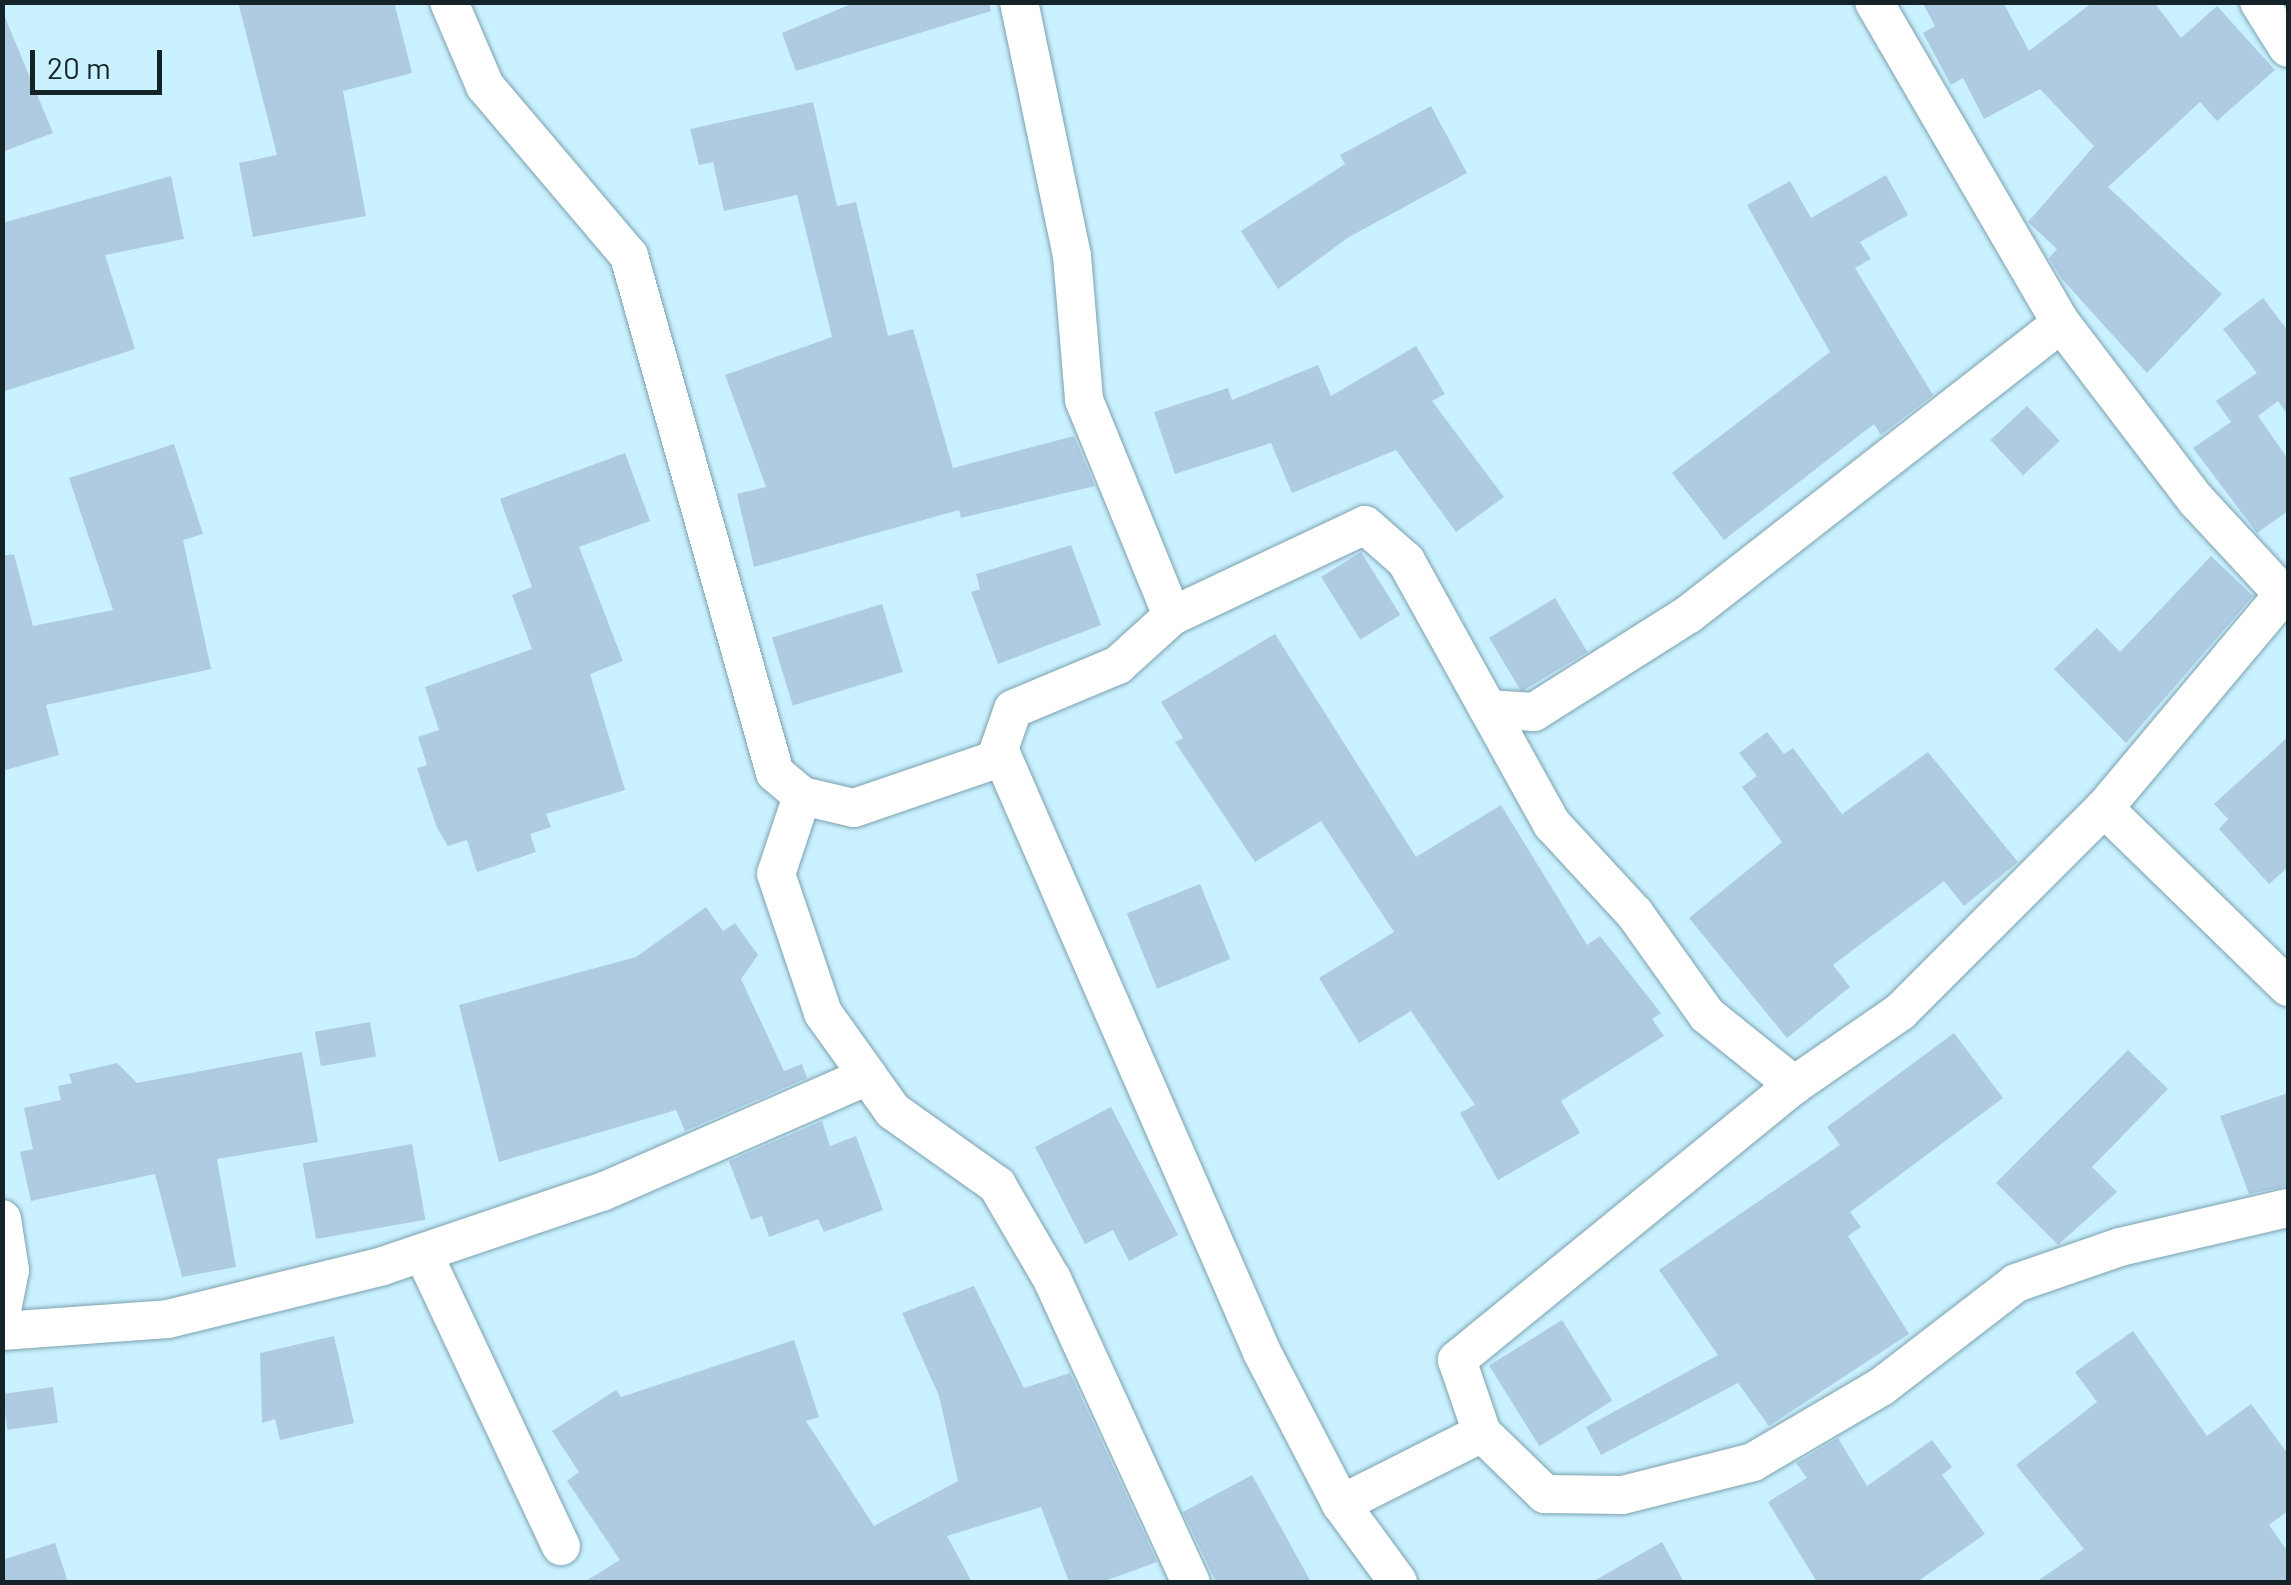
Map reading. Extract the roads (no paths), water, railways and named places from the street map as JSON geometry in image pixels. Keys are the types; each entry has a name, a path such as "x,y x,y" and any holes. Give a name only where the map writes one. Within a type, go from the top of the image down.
{"street":[{"path":"448,2 485,86 628,256 758,730 775,773 802,796 854,808 1002,757"},
{"path":"1020,2 1072,256 1084,400 1172,616"},
{"path":"1874,2 2061,323 2196,500 2286,592 2104,808 1900,1012 1794,1085 1457,1360 1482,1434 1545,1494 1623,1495 1753,1462 1881,1387 2016,1283 2120,1247 2288,1208"},
{"path":"2259,2 2288,48"},
{"path":"1488,709 1534,712 1690,614 2061,323"},
{"path":"1398,1582 1341,1504 1262,1352 1002,757 1001,730 1013,709 1118,666 1172,616 1365,525 1406,560 1552,824 1634,914 1707,1015 1794,1085"},
{"path":"1520,766 1534,712"},
{"path":"802,796 776,874 786,924 823,1013 893,1112 997,1185 1052,1279 1191,1582"},
{"path":"2104,808 2288,988"},
{"path":"2,1331 168,1319 422,1253 602,1192 868,1076"},
{"path":"2,1219 2,1310"},
{"path":"422,1253 561,1546"},
{"path":"1341,1504 1482,1434"}]}
